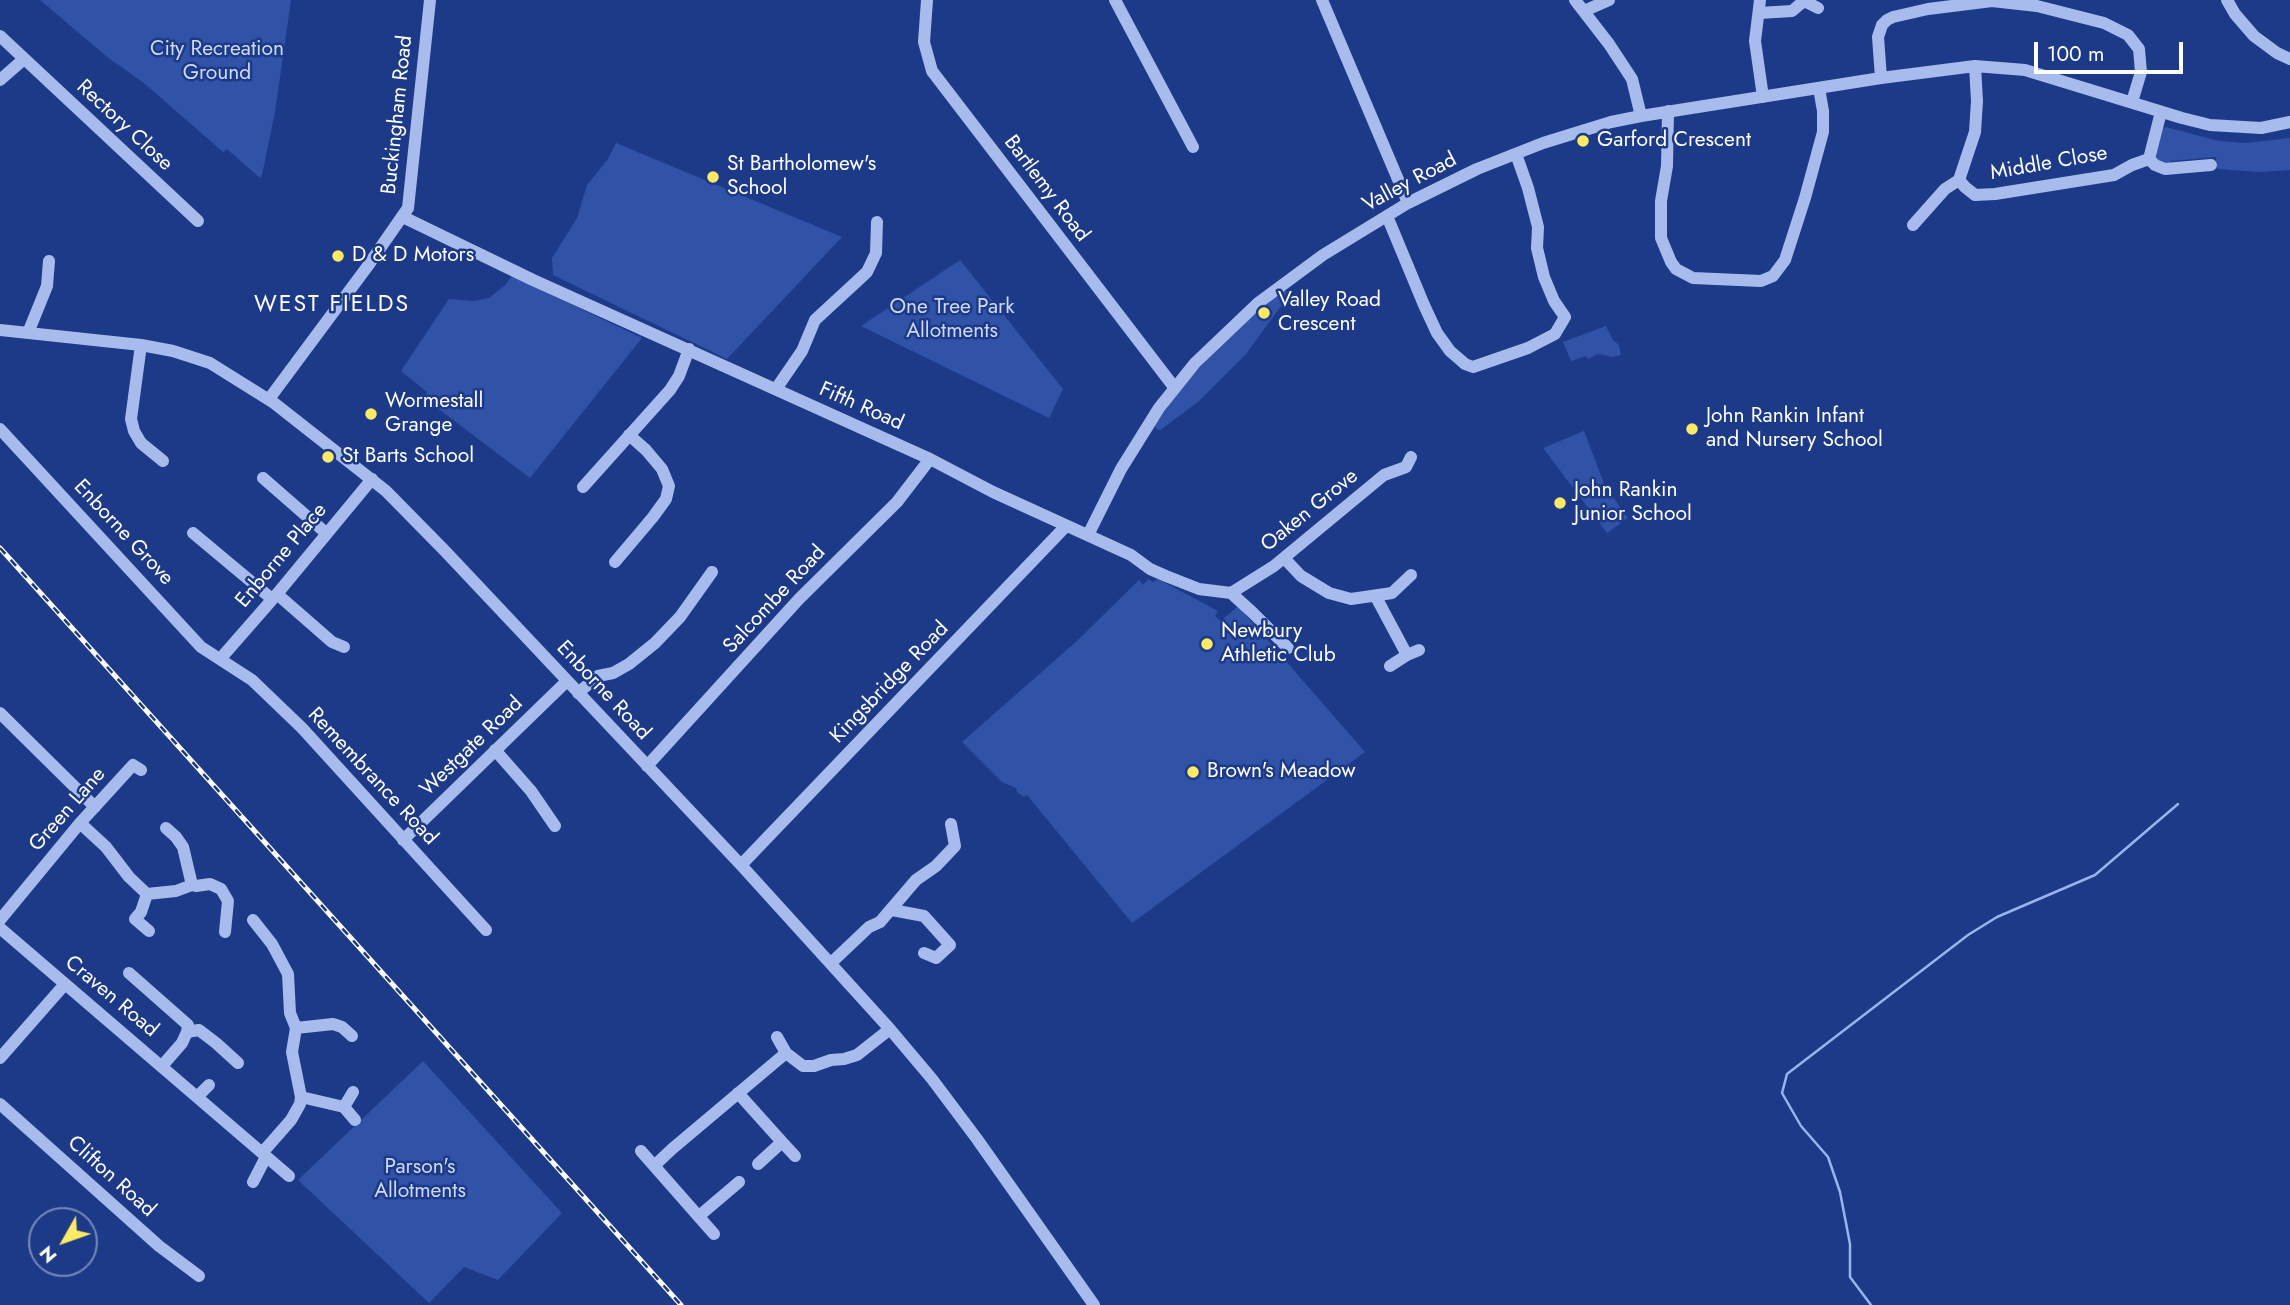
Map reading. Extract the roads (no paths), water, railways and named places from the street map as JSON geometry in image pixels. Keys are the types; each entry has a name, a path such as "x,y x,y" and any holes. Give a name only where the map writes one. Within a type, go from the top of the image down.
{"street":[{"name":"Buckingham Road","path":"269,399 408,208 430,0"},
{"name":"Bartlemy Road","path":"927,0 924,41 932,71 1174,387"},
{"path":"1115,0 1193,146"},
{"path":"1322,0 1408,203"},
{"path":"1575,0 1632,79 1641,116"},
{"path":"1584,11 1609,0"},
{"path":"2227,0 2254,36 2290,59"},
{"path":"1763,97 1755,41 1759,6 1791,11 1804,1 1818,8"},
{"path":"1881,78 1878,37 1887,20 1893,16 1928,9 1992,1 2037,6 2104,23 2128,35 2139,49 2141,72 2132,102"},
{"name":"Rectory Close","path":"0,36 198,221"},
{"path":"0,80 24,59"},
{"name":"Valley Road","path":"1088,535 1131,451 1174,387 1212,345 1270,293 1323,255 1408,203 1467,174 1568,135 1668,111 1975,65 2025,69 2210,125 2233,128 2269,127 2290,122"},
{"name":"Middle Close","path":"1913,225 1945,190 1959,180 1975,132 1975,65"},
{"path":"1668,111 1661,238 1671,262 1676,269 1693,278 1761,281 1773,275 1786,260 1805,198 1823,132 1819,88"},
{"path":"2161,112 2149,159 2165,169 2211,165"},
{"path":"1387,216 1437,333 1450,351 1465,364 1473,367 1528,348 1555,334 1565,317 1554,301 1544,277 1537,248 1538,227 1516,154"},
{"name":"Middle Close","path":"1959,180 1975,195 1995,194 2114,176 2149,159"},
{"name":"Fifth Road","path":"403,217 533,280 930,459 1131,555 1150,569 1199,589 1231,593"},
{"path":"776,390 802,351 815,320 867,272 876,253 877,222"},
{"path":"877,239 891,240"},
{"path":"28,333 47,286 49,261"},
{"name":"Enborne Road","path":"0,330 141,345 173,351 210,363 269,399 372,479 445,551 741,865 890,1029 977,1139 1094,1305"},
{"path":"141,345 131,419 141,443 155,447 163,461"},
{"path":"583,488 670,390 689,349"},
{"name":"Enborne Grove","path":"0,429 201,647 221,658"},
{"path":"615,562 660,508 666,499 669,486 662,469 629,435"},
{"name":"Oaken Grove","path":"1231,593 1284,558 1384,475 1406,467 1411,457"},
{"name":"Salcombe Road","path":"647,766 799,599 897,502 930,459"},
{"path":"263,478 326,533"},
{"name":"Enborne Place","path":"221,658 372,479"},
{"name":"Kingsbridge Road","path":"741,865 1066,526"},
{"path":"193,533 332,642 344,647"},
{"path":"1284,558 1301,576 1329,593 1351,599 1392,593 1411,575"},
{"path":"578,693 598,676 613,673 629,664 655,643 680,617 712,572"},
{"path":"1231,593 1288,648"},
{"path":"1376,597 1413,652 1390,666"},
{"name":"Remembrance Road","path":"221,658 252,680 302,729 486,930"},
{"name":"Westgate Road","path":"403,840 567,681"},
{"path":"0,713 95,807"},
{"path":"495,750 531,791 555,825"},
{"name":"Green Lane","path":"0,920 80,823 133,765 141,770"},
{"path":"80,823 106,847 129,877 147,894 176,891 192,885 210,884 221,889 228,901 225,933"},
{"path":"831,963 869,927 880,922 916,880 936,866 955,846 951,824"},
{"path":"166,828 183,847 192,885"},
{"path":"147,894 141,912 135,919 149,931"},
{"path":"892,909 924,916 950,945 936,958 924,953"},
{"path":"253,920 272,944 288,974 290,1013 296,1028 292,1052 301,1097 300,1104 290,1120 264,1155 253,1182"},
{"name":"Craven Road","path":"0,928 289,1176"},
{"path":"129,973 188,1025 197,1028 238,1063"},
{"path":"0,1058 65,984"},
{"path":"296,1028 333,1024 342,1027 352,1036"},
{"path":"162,1066 197,1028"},
{"path":"777,1037 786,1053 803,1066 814,1066 857,1055 890,1029"},
{"path":"654,1167 786,1053"},
{"path":"197,1097 209,1085"},
{"path":"344,1107 353,1092"},
{"path":"738,1093 794,1156"},
{"path":"301,1097 344,1107 355,1120"},
{"name":"Clifton Road","path":"0,1104 159,1246 199,1276"},
{"path":"758,1164 782,1142"},
{"path":"641,1151 714,1234"},
{"path":"699,1216 739,1182"}],"waterway":[{"path":"1871,1305 1850,1277 1850,1244 1840,1192 1828,1157 1801,1126 1782,1093 1787,1074 1968,935 1997,917 2095,875 2178,804"}],"railway":[{"path":"0,548 681,1305"}],"place":[{"name":"Garford Crescent","path":"1583,141"},
{"name":"St Bartholomew's School","path":"713,177"},
{"name":"D & D Motors","path":"338,256"},
{"name":"Valley Road Crescent","path":"1264,313"},
{"name":"Wormestall Grange","path":"371,414"},
{"name":"John Rankin Infant and Nursery School","path":"1692,429"},
{"name":"St Barts School","path":"328,457"},
{"name":"John Rankin Junior School","path":"1560,503"},
{"name":"Newbury Athletic Club","path":"1207,644"},
{"name":"Brown's Meadow","path":"1193,772"}],"district":[{"name":"WEST FIELDS","path":"332,305"}],"park label":[{"name":"City Recreation Ground","path":"217,62"},
{"name":"One Tree Park Allotments","path":"952,320"},
{"name":"Parson's Allotments","path":"420,1180"}]}
